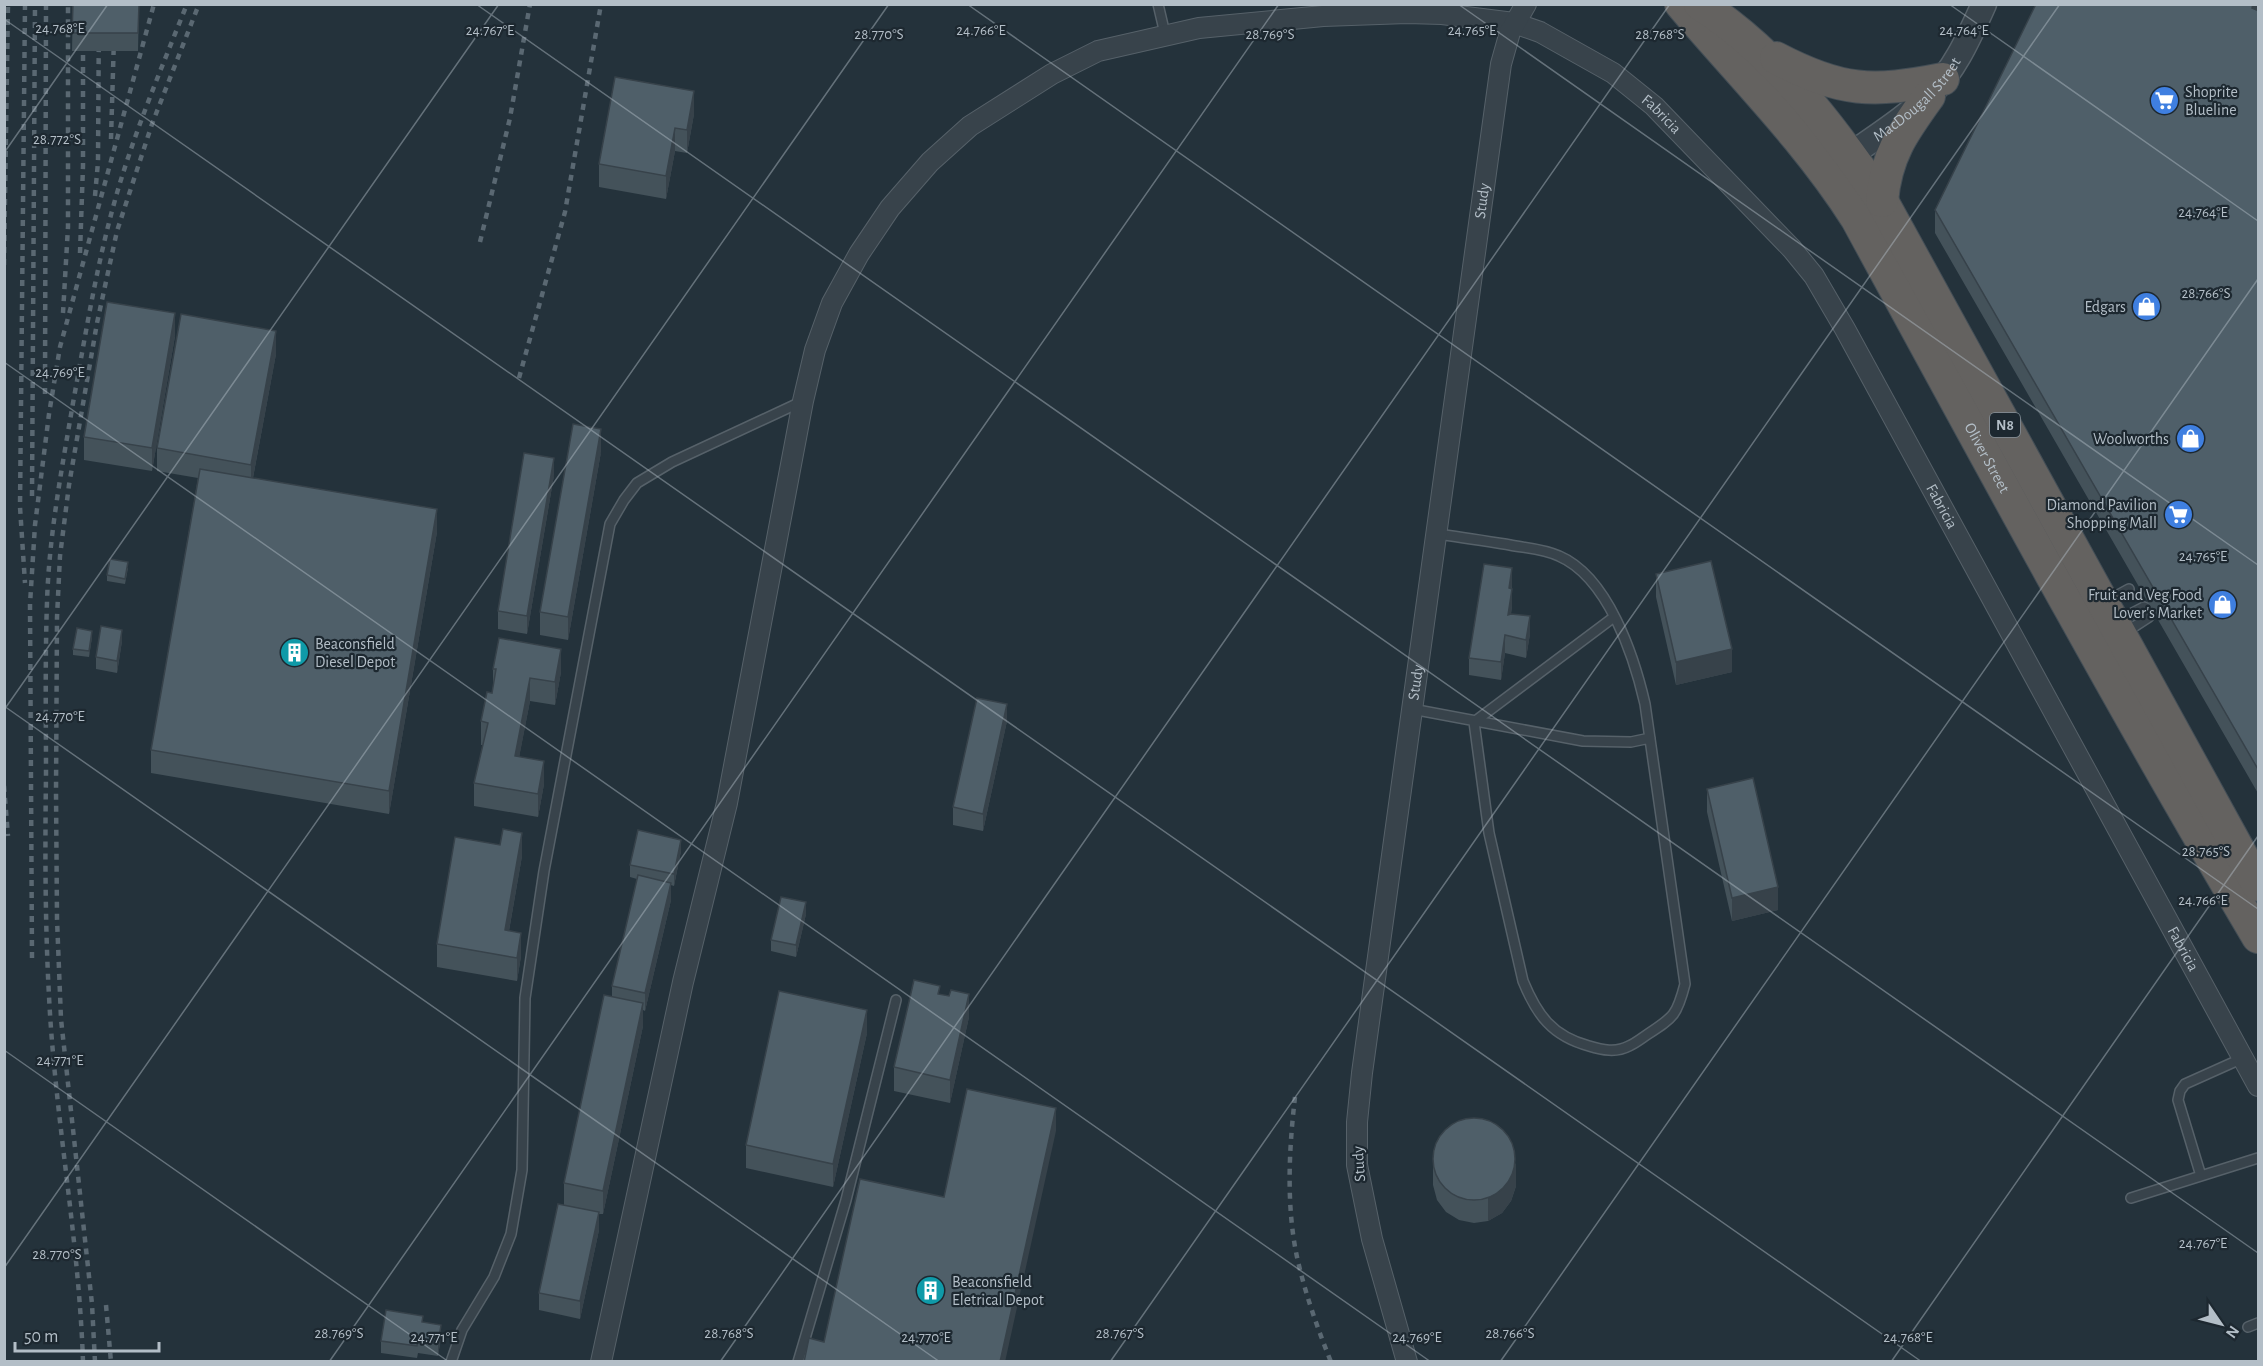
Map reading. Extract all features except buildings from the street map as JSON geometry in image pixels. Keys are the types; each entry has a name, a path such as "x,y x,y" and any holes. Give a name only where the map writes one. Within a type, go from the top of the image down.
{"highway":[{"name":"Oliver Street","path":"1681,4 1761,94 1826,173 1857,219 2259,885"},
{"name":"Oliver Street","path":"1700,4 1756,47 1808,102 1851,154 1882,201 2101,625 2173,793 2259,937"},
{"path":"1756,47 1805,72 1829,82 1854,88 1936,88"},
{"path":"1882,201 1889,160 1906,127 1936,88"}],"street":[{"name":"Study","path":"1407,1362 1362,1197 1357,1165 1357,1122 1501,64 1506,42 1526,4"},
{"name":"MacDougall Street","path":"1826,173 1884,131 1936,88 1965,45 1984,4"},
{"name":"Fabricia","path":"601,1362 680,993 727,803 803,401 815,350 832,303 859,254 890,208 930,162 970,126 1052,74 1098,51 1165,34 1231,23 1365,14 1442,14 1514,23 1540,32 1613,73 1641,94 1792,249 1808,269 1845,329 2259,1086"}],"lane":[{"path":"1158,4 1165,34"},
{"path":"451,1362 462,1330 494,1277 511,1234 522,1170 525,998 544,871 610,524 637,483 672,462 803,401"},
{"path":"1436,534 1539,549 1560,556 1582,569 1599,591 1623,634 1639,679 1650,738 1685,984 1680,1006 1668,1022 1627,1047 1604,1051 1569,1041 1555,1030 1533,1004 1523,981 1489,833 1474,722"},
{"path":"1474,722 1614,617"},
{"path":"1412,709 1583,741 1631,742 1650,738"},
{"path":"798,1362 846,1200 896,1000"},
{"path":"2201,1176 2178,1100 2180,1091 2185,1084 2243,1058"},
{"path":"2131,1198 2259,1158"},
{"path":"2248,1327 2259,1323"}],"railway":[{"path":"4,265 8,4"},
{"path":"25,4 20,507 25,583"},
{"path":"32,496 35,4"},
{"path":"45,394 46,4"},
{"path":"63,313 68,227 68,4"},
{"path":"80,253 83,166 83,4"},
{"path":"95,196 98,162 99,4"},
{"path":"111,139 115,4"},
{"path":"32,958 30,604 35,525 49,414 60,347 154,4"},
{"path":"83,1362 77,1270 56,1087 48,969 45,830 48,577 65,452 87,324 104,245 132,145 187,4"},
{"path":"95,1362 92,1304 61,1019 56,793 57,617 60,556 69,485 97,323 117,231 152,124 199,4"},
{"path":"480,242 510,118 530,4"},
{"path":"519,378 565,212 601,4"},
{"path":"4,786 8,836"},
{"path":"1295,1097 1291,1137 1291,1217 1297,1257 1308,1297 1331,1362"},
{"path":"106,1305 111,1362"}],"place":[{"name":"Shoprite Blueline","path":"2164,101"},
{"name":"Edgars","path":"2147,307"},
{"name":"Woolworths","path":"2190,439"},
{"name":"Diamond Pavilion Shopping Mall","path":"2178,514"},
{"name":"Fruit and Veg Food Lover's Market","path":"2223,604"},
{"name":"Beaconsfield Diesel Depot","path":"294,653"},
{"name":"Beaconsfield Eletrical Depot","path":"931,1291"}]}
